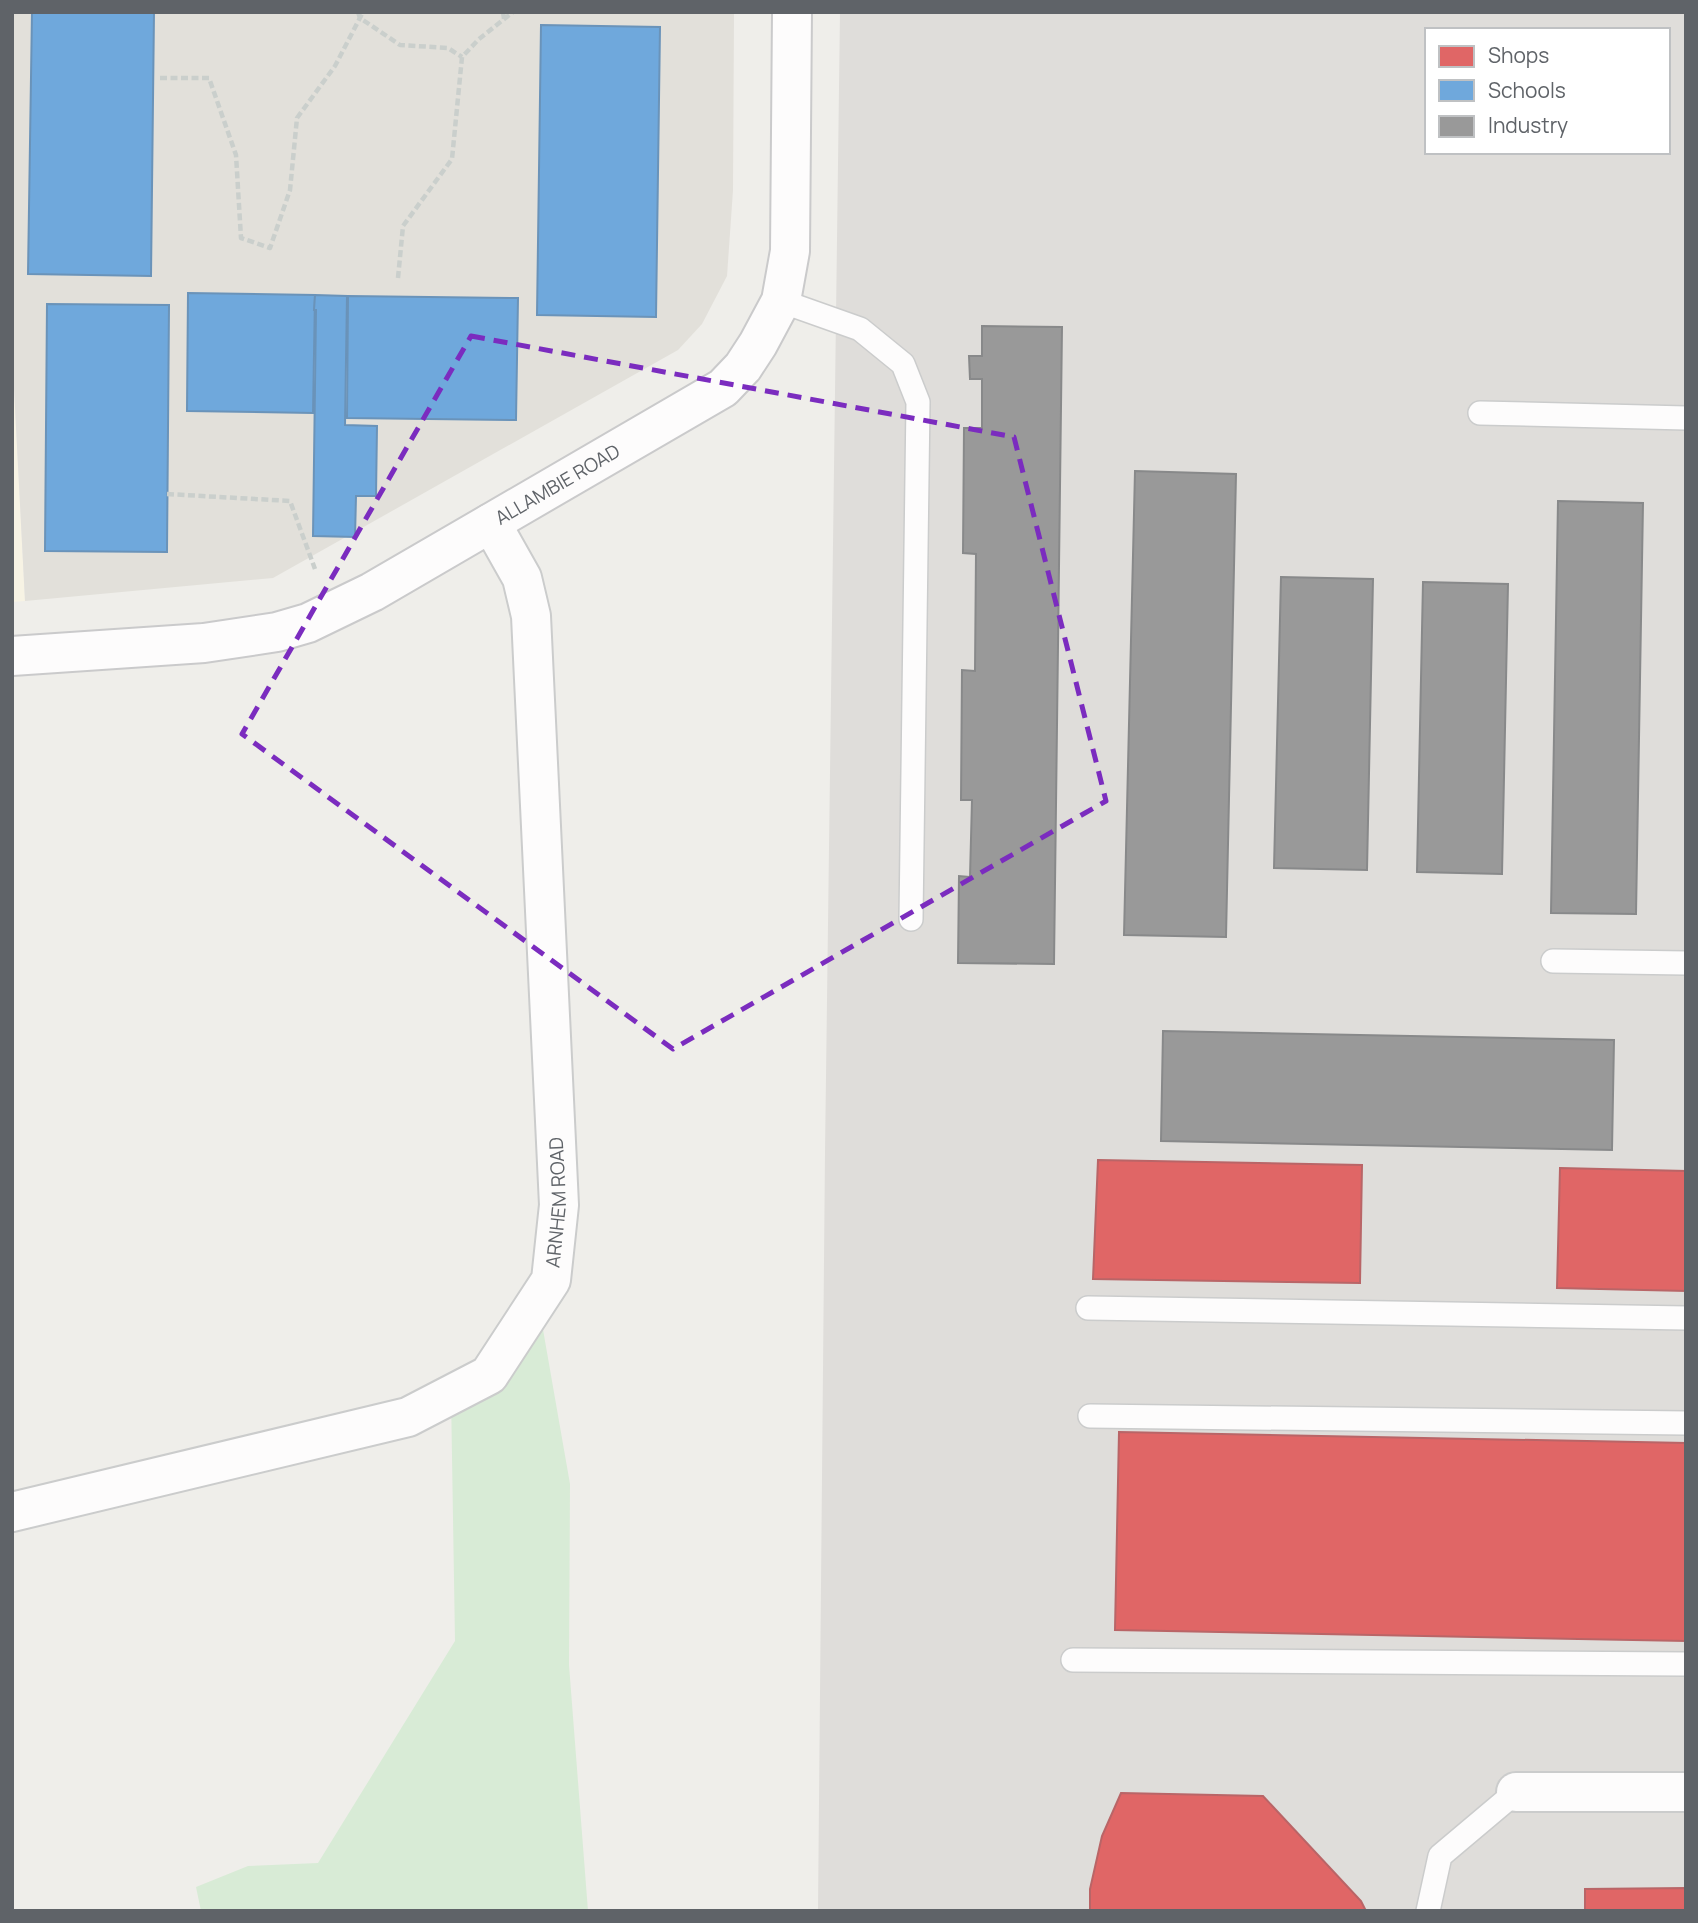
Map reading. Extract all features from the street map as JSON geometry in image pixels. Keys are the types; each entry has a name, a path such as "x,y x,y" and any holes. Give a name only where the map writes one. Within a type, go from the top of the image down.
{"street":[{"name":"ALLAMBIE ROAD","path":"12,656 204,643 276,632 308,622 335,611 723,388 743,367 758,345 781,301 790,251 792,12"},
{"name":"ARNHEM ROAD","path":"12,1512 408,1418 489,1375 551,1280 559,1205 531,616 522,578 491,523"},
{"path":"1516,1792 1686,1792"}],"lane":[{"path":"781,301 860,329 903,364 918,402 911,919"},
{"path":"1480,414 1686,418"},
{"path":"1553,961 1686,963"},
{"path":"1087,1308 1686,1318"},
{"path":"1090,1416 1686,1423"},
{"path":"1073,1660 1686,1664"},
{"path":"1428,1911 1440,1856 1516,1792"}],"path":[{"path":"503,12 504,19"},
{"path":"398,278 403,226 452,159 462,57 479,39 513,12"},
{"path":"160,78 209,78 236,155 241,238 270,247 290,190 297,118 335,66 360,14 400,45 448,48 462,57"},
{"path":"167,494 290,501 315,569"}],"highlighted area":[{"path":"471,336 1014,437 1106,801 673,1049 242,734"}],"shaded area":[{"path":"12,12 734,12 733,190 727,276 702,324 678,350 273,578 25,601 12,350"},
{"path":"840,12 1686,12 1686,1911 818,1911"},
{"path":"12,350 25,601 12,602"}],"green space":[{"path":"538,1301 570,1484 569,1665 588,1911 201,1911 196,1887 248,1866 318,1863 455,1641 451,1395"}],"building: Shops":[{"path":"1098,1160 1362,1165 1360,1283 1093,1279"},
{"path":"1560,1168 1686,1171 1686,1291 1557,1288"},
{"path":"1119,1432 1686,1443 1686,1641 1115,1630"},
{"path":"1121,1793 1263,1796 1361,1901 1366,1911 1090,1911 1090,1889 1102,1836"},
{"path":"1686,1888 1686,1911 1585,1911 1585,1889"}],"building: Schools":[{"path":"32,12 154,12 151,276 28,274"},
{"path":"541,25 660,27 656,317 537,315"},
{"path":"188,293 315,295 313,413 187,411"},
{"path":"315,295 347,296 345,425 377,426 376,496 356,496 355,537 313,536"},
{"path":"348,296 518,298 516,420 347,418"},
{"path":"47,304 169,305 167,552 45,551"}],"building: Industry":[{"path":"982,326 1062,327 1054,964 958,963 959,876 970,877 972,800 961,800 962,670 975,671 976,554 963,553 964,428 982,428 982,379 970,379 969,356 982,356"},
{"path":"1135,471 1236,474 1226,937 1124,935"},
{"path":"1558,501 1643,503 1636,914 1551,913"},
{"path":"1281,577 1373,579 1367,870 1274,868"},
{"path":"1423,582 1508,584 1502,874 1417,872"},
{"path":"1163,1031 1614,1040 1612,1150 1161,1141"}]}
